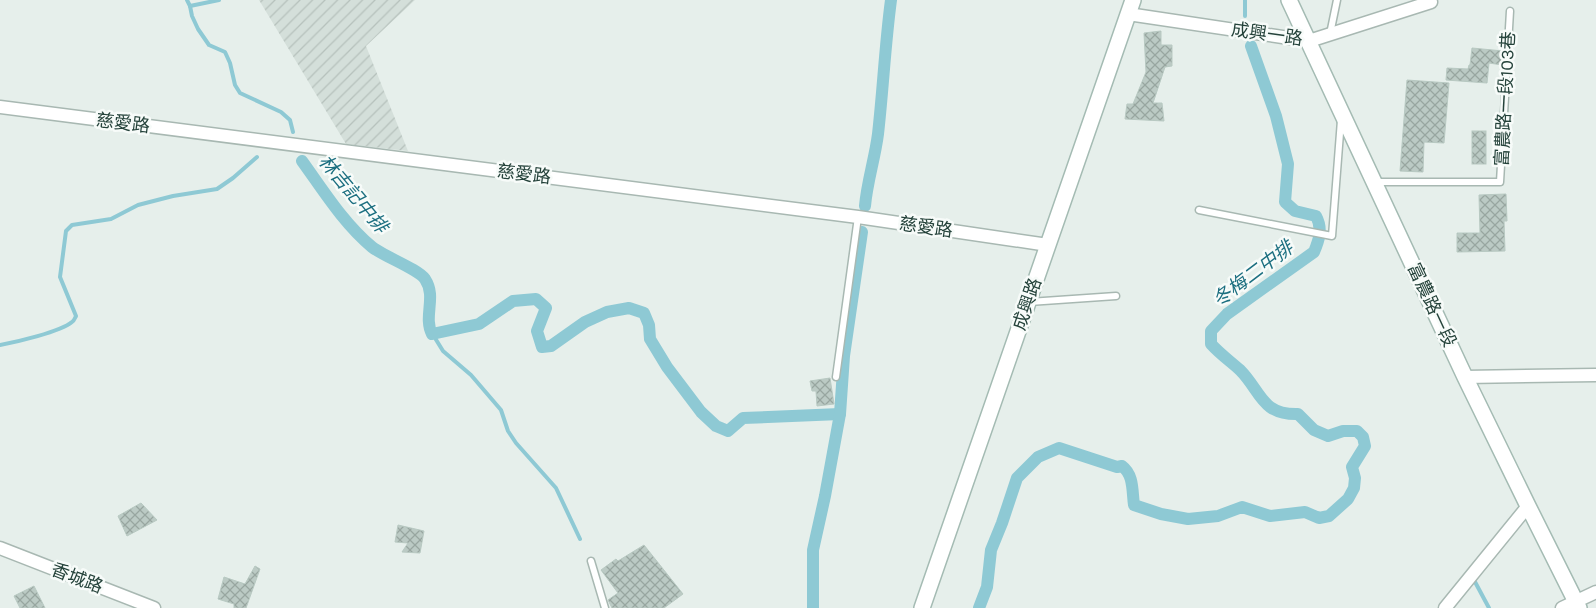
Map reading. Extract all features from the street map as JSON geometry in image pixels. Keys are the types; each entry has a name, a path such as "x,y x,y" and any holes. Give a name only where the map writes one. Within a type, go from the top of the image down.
{"street":[{"name":"富農路一段","path":"1288,0 1528,506 1578,605"},
{"name":"成興一路","path":"1131,7 1309,41 1432,2"},
{"name":"成興路","path":"922,608 1131,7"},
{"name":"慈愛路","path":"0,107 858,217 1048,245"},
{"path":"1466,376 1596,375"},
{"path":"1446,608 1528,506"},
{"name":"香城路","path":"0,548 154,608"},
{"path":"1562,608 1578,605 1596,592"}],"lane":[{"path":"1330,34 1337,0"},
{"name":"富農路一段103巷","path":"1374,182 1500,182 1510,11"},
{"path":"1199,210 1332,236 1342,111"},
{"path":"836,377 858,217"},
{"path":"1028,302 1116,296"},
{"path":"591,560 605,608"}],"shaded area":[{"path":"259,0 415,0 366,46 408,151 346,144"}],"building":[{"path":"1161,31 1161,45 1172,45 1172,66 1165,67 1153,103 1162,103 1164,121 1125,119 1127,104 1133,104 1146,72 1144,33"},
{"path":"1472,48 1503,51 1502,65 1489,63 1487,83 1446,80 1447,68 1468,69"},
{"path":"1407,80 1449,83 1444,143 1424,142 1423,172 1400,171"},
{"path":"1472,131 1486,131 1486,164 1472,164"},
{"path":"1506,194 1507,221 1504,221 1505,251 1457,252 1457,233 1480,233 1479,195"},
{"path":"830,378 834,404 817,406 816,391 812,391 810,381"},
{"path":"141,503 157,520 127,536 118,516"},
{"path":"398,525 424,531 420,553 402,552 408,543 395,542"},
{"path":"644,545 683,594 664,608 612,608 608,600 618,593 601,570 616,559 618,561"},
{"path":"255,566 260,569 246,608 234,608 234,604 218,599 224,577 245,584"},
{"path":"34,586 45,608 20,608 14,596"}],"waterway":[{"name":"林吉記中排","path":"187,0 198,29 209,45 225,52 230,63 235,85 240,93 281,112 290,120 293,132"},
{"path":"190,6 219,0"},
{"path":"865,206 878,134 891,0"},
{"name":"冬梅二中排","path":"1245,0 1245,16"},
{"name":"冬梅二中排","path":"979,608 987,587 991,550 1017,478 1038,457 1059,448 1117,467 1122,466 1131,479 1134,505 1161,514 1188,519 1218,516 1242,507 1270,516 1305,512 1319,518 1329,516 1348,499 1354,488 1355,478 1352,467 1365,446 1363,437 1357,431 1343,431 1328,436 1314,430 1298,414 1276,411 1263,400 1240,370 1211,344 1211,331 1227,314 1314,252 1320,234 1316,216 1295,211 1285,202 1288,164 1276,116 1251,46"},
{"path":"0,345 48,333 73,322 76,316 60,277 66,231 72,225 111,219 138,205 173,196 217,189 257,157"},
{"name":"林吉記中排","path":"302,161 334,206 362,238 377,251 415,271 425,279 430,293 429,320 432,334 479,324 513,301 536,299 546,308 537,331 542,347 551,346 585,322 607,312 629,308 644,313 649,325 650,339 667,367 701,412 716,426 728,431 743,418 840,414"},
{"path":"813,608 813,550 840,414 844,356 862,232"},
{"path":"435,338 443,351 471,375 501,410 508,431 516,443 556,488 580,539"},
{"path":"1474,580 1489,608"}]}
